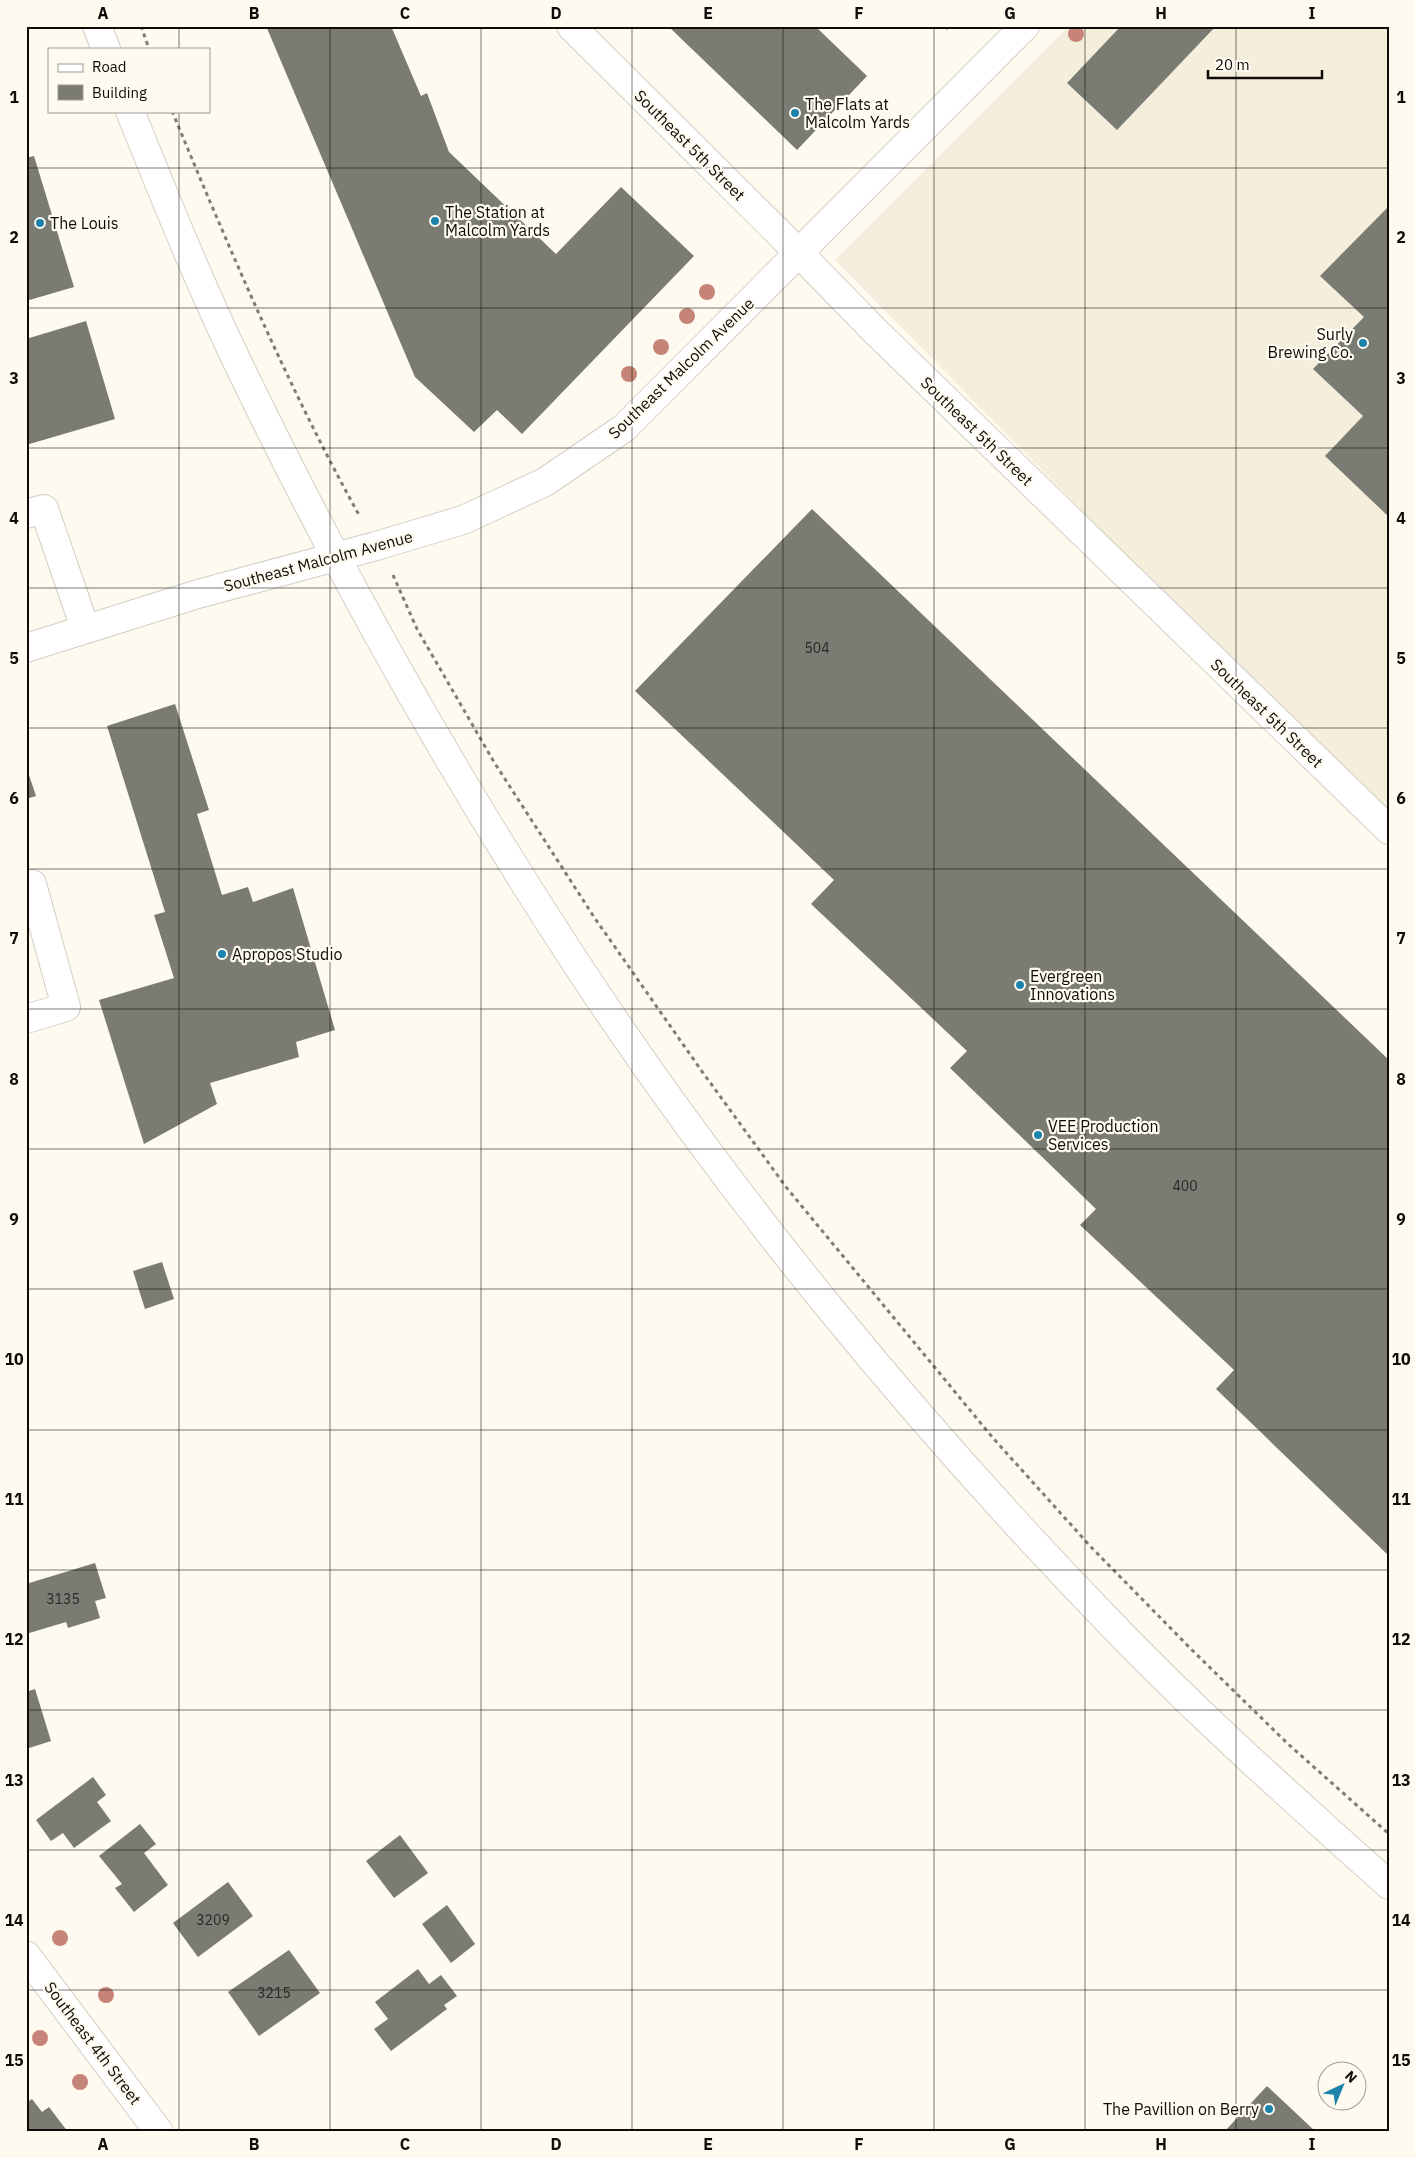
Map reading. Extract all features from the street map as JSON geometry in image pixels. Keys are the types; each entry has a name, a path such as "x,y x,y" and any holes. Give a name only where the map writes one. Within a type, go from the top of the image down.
{"street":[{"path":"97,26 106,48"},
{"name":"Southeast 5th Street","path":"571,26 874,330 1389,830"},
{"name":"Southeast Malcolm Avenue","path":"26,648 85,628 464,520 546,482 624,428 1025,26"},
{"path":"130,112 193,264 234,355 335,556 431,727 510,861 577,964 659,1082 815,1288 911,1404 1002,1507 1114,1627 1213,1725 1389,1884"},
{"path":"26,514 44,509 85,628"},
{"path":"26,886 32,884 66,1007 26,1019"},
{"name":"Southeast 4th Street","path":"26,1955 160,2132"}],"path":[{"path":"140,26 149,48"},
{"path":"172,112 234,260 329,462 354,507"},
{"path":"400,586 417,629 494,762 573,885 700,1070 786,1187 993,1438 1092,1547 1240,1696 1389,1834"}],"shaded area":[{"path":"1069,26 1389,26 1389,822 835,260"}],"building":[{"name":"The Station at Malcolm Yards","path":"266,26 391,26 421,96 427,93 449,152 556,254 621,187 694,256 522,434 497,410 474,432 415,377"},
{"name":"The Flats at Malcolm Yards","path":"668,26 815,26 867,76 797,150"},
{"path":"1121,26 1216,26 1117,130 1067,83"},
{"name":"The Louis","path":"34,156 74,287 26,301 26,158"},
{"name":"Surly Brewing Co.","path":"1389,206 1389,517 1325,456 1363,416 1313,369 1364,317 1320,276"},
{"path":"86,321 115,419 26,445 26,339"},
{"path":"812,509 1389,1060 1389,1556 1216,1389 1234,1370 1080,1225 1096,1209 950,1068 967,1051 811,904 834,880 635,691"},
{"path":"175,704 209,810 197,814 222,895 248,887 253,902 293,888 335,1030 296,1042 299,1057 210,1083 217,1104 144,1144 99,1000 174,978 154,915 165,912 107,726"},
{"path":"26,766 36,796 26,799"},
{"path":"162,1262 174,1299 145,1309 133,1271"},
{"path":"95,1563 106,1598 95,1601 100,1618 68,1628 66,1622 26,1634 26,1584"},
{"path":"35,1689 51,1741 26,1749 26,1692"},
{"path":"93,1777 106,1795 97,1802 111,1821 74,1848 63,1833 51,1841 36,1820"},
{"path":"140,1824 156,1844 144,1853 168,1885 134,1912 115,1888 122,1884 99,1856"},
{"path":"400,1835 428,1873 394,1898 366,1861"},
{"path":"228,1882 253,1916 198,1957 173,1923"},
{"path":"447,1905 475,1944 451,1963 422,1924"},
{"path":"289,1950 320,1993 259,2036 228,1992"},
{"path":"418,1969 429,1984 441,1975 457,1996 444,2005 447,2009 391,2051 374,2029 388,2019 375,2002"},
{"name":"The Pavillion on Berry","path":"1267,2086 1316,2132 1224,2132"},
{"path":"32,2099 42,2112 49,2107 68,2132 26,2132 26,2103"}],"place":[{"name":"The Flats at Malcolm Yards","path":"795,113"},
{"name":"The Station at Malcolm Yards","path":"435,221"},
{"name":"The Louis","path":"40,223"},
{"name":"Surly Brewing Co.","path":"1363,343"},
{"name":"Apropos Studio","path":"222,954"},
{"name":"Evergreen Innovations","path":"1020,985"},
{"name":"VEE Production Services","path":"1038,1135"},
{"name":"The Pavillion on Berry","path":"1269,2109"}]}
